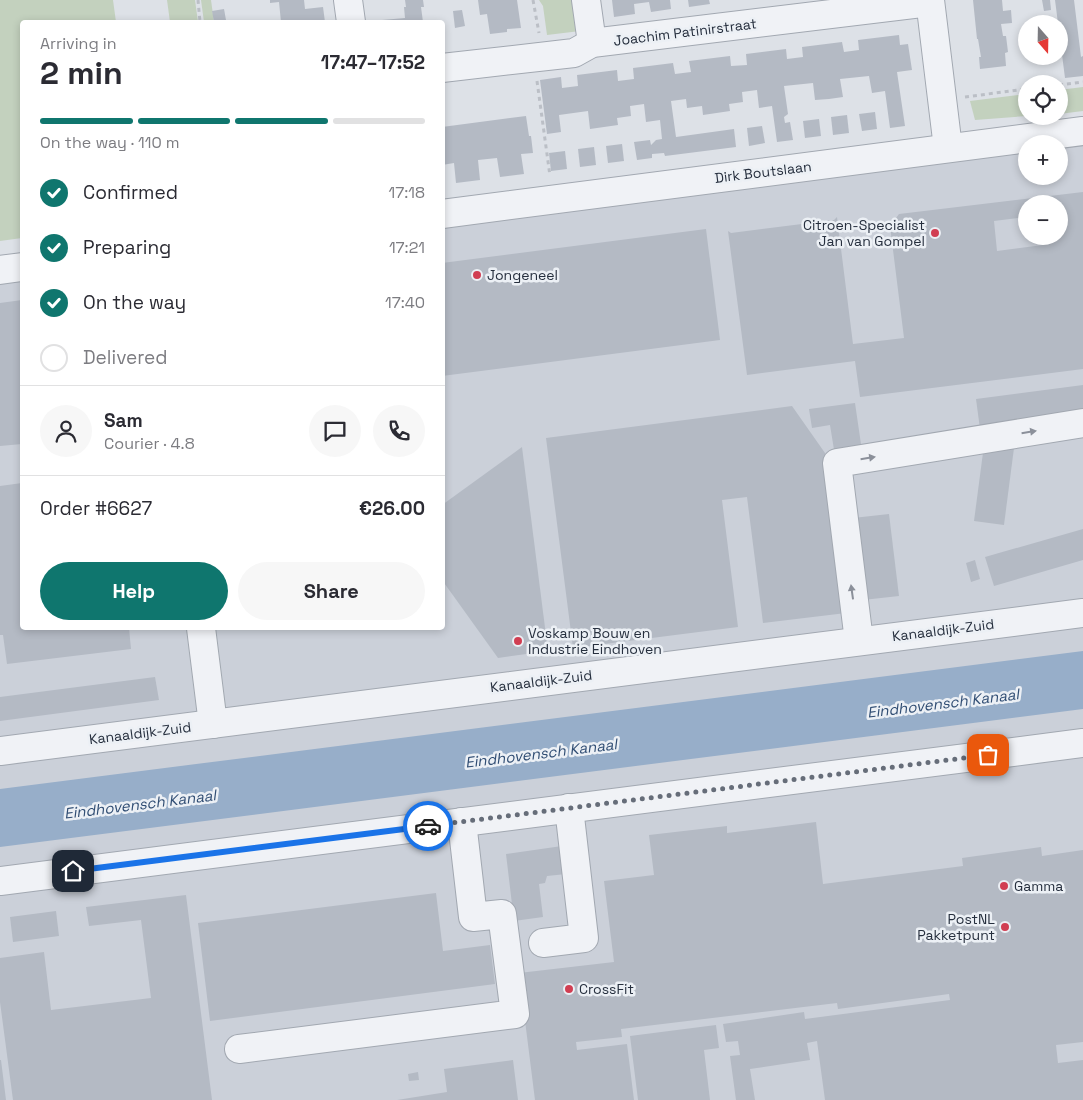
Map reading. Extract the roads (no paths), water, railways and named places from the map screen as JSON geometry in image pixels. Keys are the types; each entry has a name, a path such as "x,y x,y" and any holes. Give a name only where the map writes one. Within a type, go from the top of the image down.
{"street":[{"path":"348,0 351,20"},
{"path":"586,0 592,43"},
{"path":"930,1 948,148"},
{"name":"Joachim Patinirstraat","path":"445,68 574,53 592,43 930,1"},
{"name":"Dirk Boutslaan","path":"445,214 1083,131"},
{"path":"0,270 20,267"},
{"path":"859,641 837,463 1083,423"},
{"name":"Kanaaldijk-Zuid","path":"0,751 1083,612"},
{"path":"201,630 213,724"},
{"path":"0,881 1083,743"},
{"path":"543,942 584,938 569,808"},
{"path":"239,1049 515,1014 502,914 473,917 462,822"}],"water":[{"name":"Eindhovensch Kanaal","path":"1083,651 1083,709 0,847 0,789"}],"place":[{"name":"Citroen-Specialist Jan van Gompel","path":"935,233"},
{"name":"Jongeneel","path":"477,275"},
{"name":"Voskamp Bouw en Industrie Eindhoven","path":"518,641"},
{"name":"Gamma","path":"1004,886"},
{"name":"PostNL Pakketpunt","path":"1005,927"},
{"name":"CrossFit","path":"569,989"}]}
